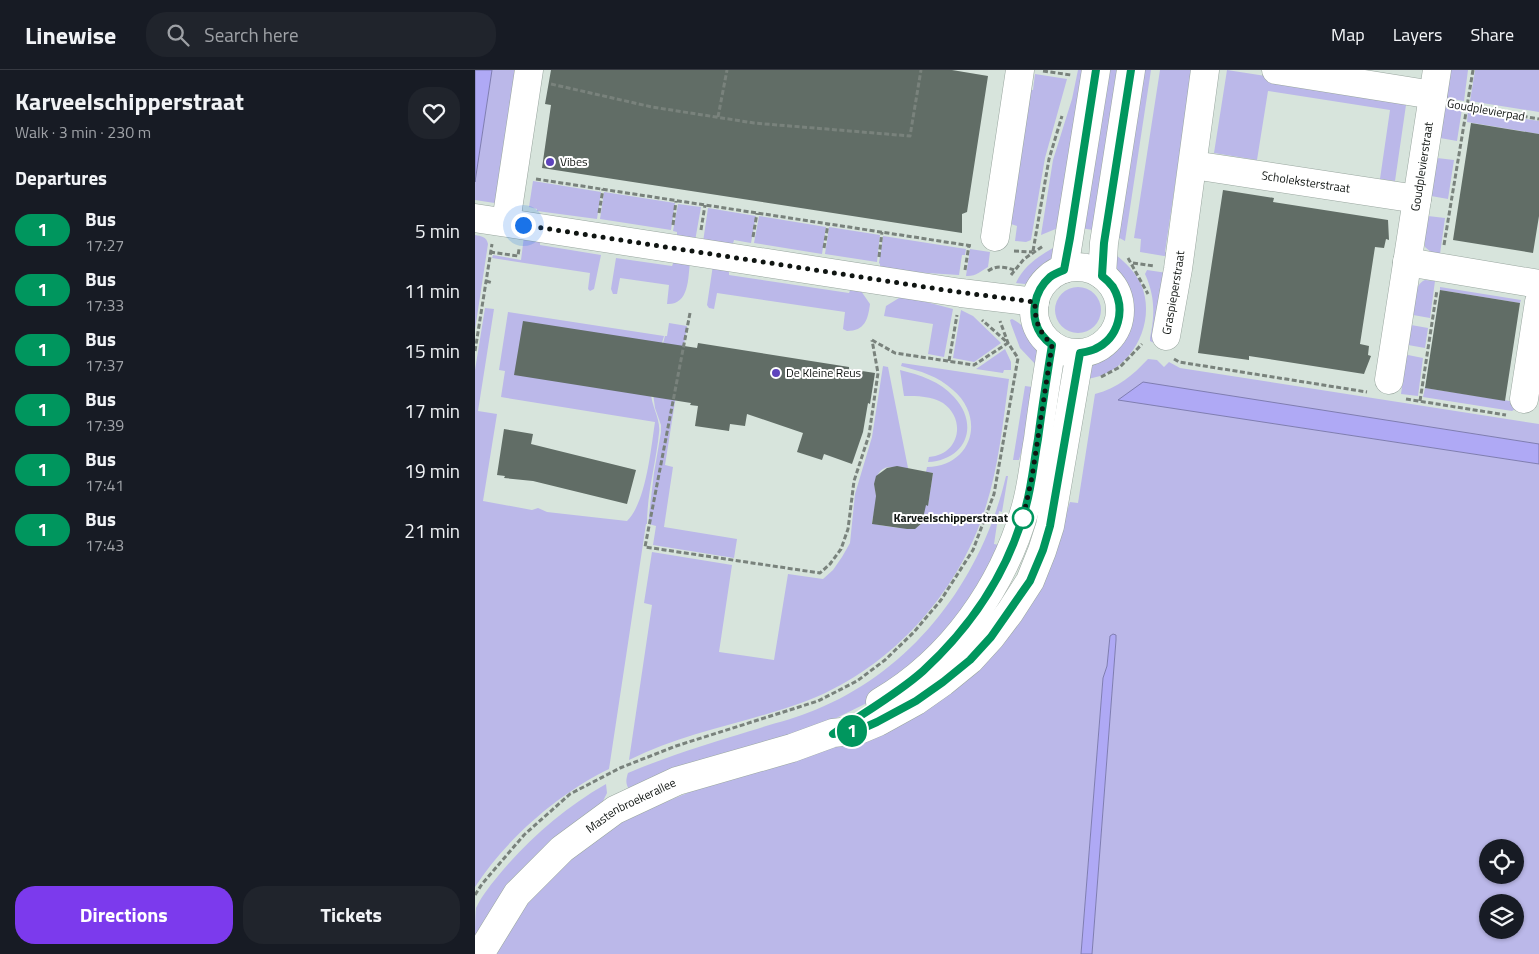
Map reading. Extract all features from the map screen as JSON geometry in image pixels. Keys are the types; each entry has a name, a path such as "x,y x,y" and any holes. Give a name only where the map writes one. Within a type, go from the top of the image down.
{"main road":[{"path":"995,238 1021,70"},
{"path":"1102,276 1104,243 1131,70"},
{"name":"Graspieperstraat","path":"1166,336 1178,270 1205,70"},
{"path":"1276,70 1434,88"},
{"path":"1064,270 1070,238 1084,73"},
{"path":"529,74 513,175 491,220 1035,302"},
{"name":"Goudplevierstraat","path":"1387,390 1434,88"},
{"name":"Scholeksterstraat","path":"1193,166 1417,199"},
{"path":"1407,262 1539,284"},
{"path":"1077,267 1090,270 1102,276 1112,286 1119,300 1120,315 1115,329 1107,341 1095,350 1080,353 1065,352 1052,345 1041,333 1035,318 1035,302 1041,288 1051,276 1077,267"},
{"path":"1518,407 1539,302"},
{"name":"Mastenbroekerallee","path":"833,734 895,694 922,672 954,640 971,620 991,591 1019,532 1027,505 1052,345"},
{"name":"Mastenbroekerallee","path":"480,954 517,894 562,849 615,810 677,781 793,748 833,734 859,730 916,701 970,660 1010,612 1030,581 1043,550 1050,526 1080,353"}],"path":[{"path":"718,117 727,70"},
{"path":"529,74 652,106 754,123 911,136 921,70"},
{"path":"1039,70 1084,73"},
{"path":"1073,70 1084,73"},
{"path":"1420,401 1473,70"},
{"path":"1070,85 1084,73"},
{"name":"Goudplevierpad","path":"1434,88 1467,106 1539,119"},
{"path":"475,895 481,884 524,835 570,794 620,768 676,746 818,701 864,676 885,660 941,600 973,550 994,494 1018,358 1008,343 1000,321 1000,298 1006,282 1014,270 1033,252 1049,159 1063,112"},
{"path":"513,175 993,249 995,238"},
{"path":"475,351 486,282 491,220"},
{"path":"486,282 493,283"},
{"path":"689,313 645,547 821,573 841,549 848,528 854,481 869,435 878,373 872,340 895,353 974,365 1008,343"},
{"name":"Graspieperstraat","path":"1166,336 1165,344 1168,352 1179,362 1387,390 1420,401 1518,407"}],"shaded area":[{"path":"475,70 492,70 475,182"},
{"path":"492,70 522,70 501,204 475,200 475,182"},
{"path":"1078,70 1092,70 1058,228 1041,235 1053,160 1072,99"},
{"path":"1103,70 1127,70 1100,231 1080,228"},
{"path":"1138,70 1151,70 1125,241 1114,235"},
{"path":"1160,70 1192,70 1165,252 1170,254 1170,257 1140,252 1141,239 1134,238"},
{"path":"1227,70 1407,98 1395,181 1380,179 1390,110 1268,91 1257,160 1214,153"},
{"path":"1445,70 1468,70 1464,101 1440,97"},
{"path":"1475,70 1539,70 1539,112 1470,101"},
{"path":"1035,74 1067,79 1045,158 1031,240 1026,242 1015,241 1017,226 1011,224"},
{"path":"1439,106 1462,109 1457,141 1440,138"},
{"path":"1468,110 1539,121 1539,134 1467,122"},
{"path":"1437,158 1454,160 1448,199 1431,196"},
{"path":"533,181 601,192 597,219 537,211 537,209 529,207"},
{"path":"604,192 675,203 671,230 600,219"},
{"path":"678,204 701,207 695,241 677,238 677,232 673,231"},
{"path":"708,208 756,216 751,243 734,240 732,247 703,242"},
{"path":"759,216 826,227 822,254 754,243"},
{"path":"1428,216 1445,218 1440,254 1432,253 1425,247 1424,239"},
{"path":"829,227 880,235 877,262 825,254"},
{"path":"475,235 485,238 488,244 475,330"},
{"path":"524,236 540,239 540,245 601,255 594,289 590,291 588,289 590,273 492,258 493,255 521,260"},
{"path":"883,236 966,249 965,255 962,255 959,275 880,270 879,263"},
{"path":"1062,243 1055,263 1037,278 1025,284 1016,283 1030,264"},
{"path":"970,249 990,252 988,267 975,275 966,276"},
{"path":"1116,255 1130,268 1141,284 1145,299 1146,315 1143,330 1137,345 1116,368 1102,375 1087,379 1093,365 1120,341 1128,324 1129,303 1125,290 1114,271"},
{"path":"616,258 672,266 674,261 690,262 688,283 683,296 674,303 667,304 669,285 620,278 617,294 613,294 611,289"},
{"path":"713,265 729,268 729,275 849,293 851,288 861,291 870,304 867,319 858,329 847,331 843,329 845,312 717,293 714,309 709,308 707,305"},
{"path":"1147,270 1167,273 1155,343 1150,341 1153,306 1151,290 1145,274"},
{"path":"1425,280 1435,281 1430,318 1413,315 1416,290 1421,282"},
{"path":"1074,287 1082,287 1091,291 1097,297 1101,310 1097,323 1091,329 1082,333 1074,333 1065,329 1059,323 1055,314 1055,306 1059,297 1065,291"},
{"path":"1440,287 1521,300 1520,303 1440,290"},
{"path":"900,295 953,309 944,357 928,354 933,324 884,316 886,306 899,298"},
{"path":"485,308 494,309 478,411 497,414 483,501 532,510 538,508 547,512 627,521 639,502 643,489 655,422 501,397 505,371 499,370 508,312 664,336 651,385 651,397 659,428 658,444 609,769 571,791 535,819 517,835 487,869 475,887 475,370"},
{"path":"961,310 973,316 1001,343 974,362 953,358"},
{"path":"1012,319 1026,329 1038,344 1041,354 1037,366 1020,348 1011,324 1010,320"},
{"path":"669,323 687,326 665,465 673,467 664,527 737,539 734,558 653,545 656,526 649,524 649,515 661,425 655,408 653,393 655,374 665,336 667,336"},
{"path":"1411,325 1428,328 1425,348 1408,345"},
{"path":"1005,349 1011,362 1011,370 1004,370 1003,373 976,369"},
{"path":"1408,355 1423,358 1418,396 1401,394 1406,357"},
{"path":"1148,359 1157,360 1164,367 1169,362 1180,368 1539,424 1539,444 1206,393 1119,400 1539,464 1539,954 1092,954 1116,640 1110,636 1107,666 1103,678 1081,954 495,954 526,903 570,858 620,821 709,784 919,709 1061,530 1070,502 1078,503 1095,394 1118,385 1131,376"},
{"path":"902,363 1009,379 1003,427 986,506 974,538 958,570 939,599 916,626 891,650 863,672 833,689 780,710 692,735 629,760 652,605 644,603 652,552 732,565 719,652 774,660 788,574 823,579 833,570 850,543 855,494 872,437 883,366 888,367 909,473 893,467 884,468 880,471 875,483 876,502 872,523 905,528 920,525 923,518 924,505 928,505 933,473 926,472 927,467 942,465 955,458 964,450 969,439 971,426 969,414 963,401 953,390 922,372 901,366"},
{"path":"900,370 936,383 948,391 962,408 967,429 965,439 960,448 952,455 941,460 928,462 929,457 939,455 953,444 957,427 955,418 951,410 939,401 924,397 904,396"},
{"path":"1143,382 1539,444 1539,464 1118,400"},
{"path":"1025,386 1039,388 1019,460 1013,460"},
{"path":"1425,388 1516,402 1515,409 1512,411 1423,397"},
{"path":"1006,476 1008,476 1002,512 999,511 994,544 1005,546 968,612 869,702 824,724 630,790 628,788 626,782 628,773 688,750 815,710 851,693 883,671 913,646 939,617 961,585 980,550 995,514"},
{"path":"1116,635 1116,640 1092,954 1081,954 1103,678 1107,666 1110,636"},
{"path":"606,784 607,793 602,803 475,943 476,908 499,875 514,857 551,822 577,802"}],"building":[{"path":"551,70 952,70 988,76 967,212 962,214 962,233 542,168 551,105 545,104"},
{"path":"1471,123 1539,134 1539,216 1533,253 1453,240"},
{"path":"1223,190 1274,198 1273,202 1388,220 1389,240 1386,239 1384,248 1375,247 1360,344 1369,346 1368,355 1371,356 1364,374 1249,356 1249,360 1198,353"},
{"path":"1440,290 1520,303 1505,401 1425,388"},
{"path":"523,321 697,348 698,343 849,367 849,369 875,373 863,432 852,464 824,454 822,460 797,452 803,433 747,414 745,426 730,424 729,431 695,426 698,406 690,405 691,403 514,375"},
{"path":"504,429 533,434 531,444 636,470 627,504 533,481 504,478 505,476 497,475"},
{"path":"897,466 933,473 928,506 926,505 922,523 915,529 872,524 876,496 874,484 876,476 887,468"}],"bus line":[{"name":"1","path":"1096,70 1064,270 1051,276 1041,288 1035,302 1035,318 1041,333 1052,345 1032,477 1027,505 1019,532 991,591 971,620 949,646 895,694 833,734 859,730 877,722 916,701 943,682 970,660 991,637 1030,581 1043,550 1050,526 1073,384 1080,353 1095,350 1107,341 1115,329 1120,315 1119,300 1112,286 1102,276 1104,243 1131,70"}],"place":[{"name":"Vibes","path":"550,162"},
{"name":"De Kleine Reus","path":"776,373"},
{"name":"Karveelschipperstraat","path":"1023,518"}],"route":[{"path":"523,225 958,292 1035,302 1035,318 1041,333 1052,345 1032,477 1023,518"}]}
